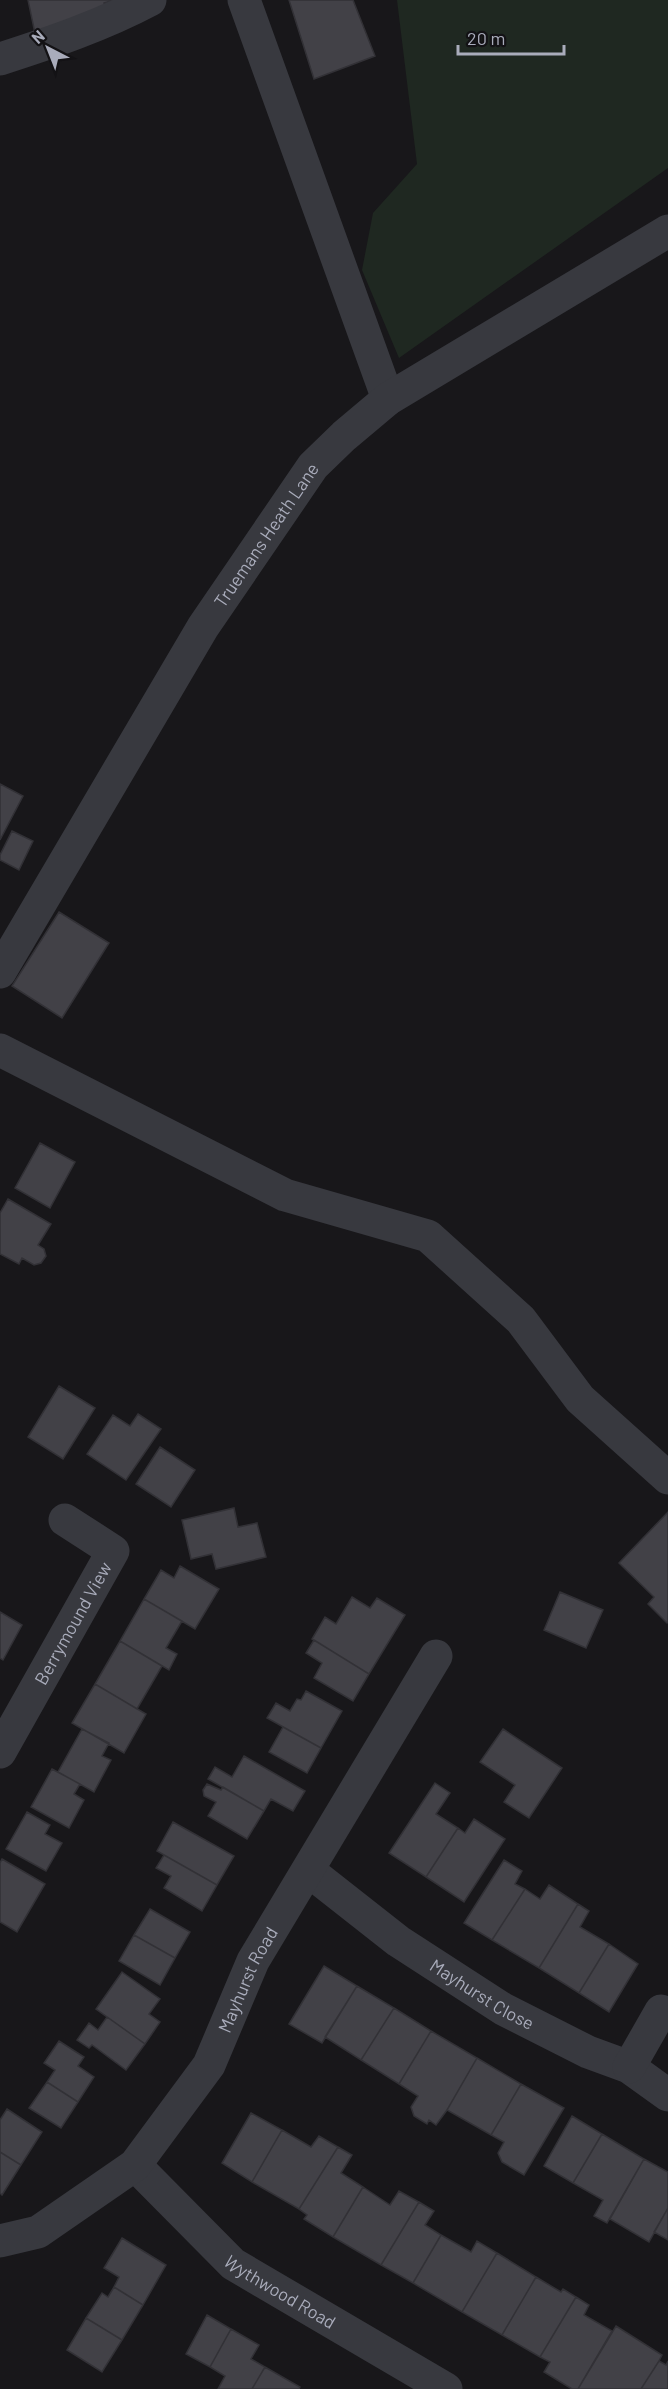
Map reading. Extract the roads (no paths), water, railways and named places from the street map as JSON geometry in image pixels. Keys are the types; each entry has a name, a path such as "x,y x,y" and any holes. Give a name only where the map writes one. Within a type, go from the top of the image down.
{"street":[{"path":"0,59 45,44 131,10 150,0"},
{"path":"244,0 388,399"},
{"name":"Truemans Heath Lane","path":"0,972 203,627 313,466 388,399 668,231"},
{"path":"0,1050 285,1195 428,1236 521,1320 580,1399 668,1478"},
{"name":"Berrymound View","path":"2,1745 113,1551 65,1520"},
{"name":"Mayhurst Road","path":"0,2241 38,2232 135,2165 209,2065 253,1962 436,1656"},
{"name":"Mayhurst Close","path":"309,1871 398,1941 503,2009 588,2052 629,2067 668,2095"},
{"path":"629,2067 661,2011"},
{"name":"Wythwood Road","path":"135,2165 233,2264 446,2389"}]}
